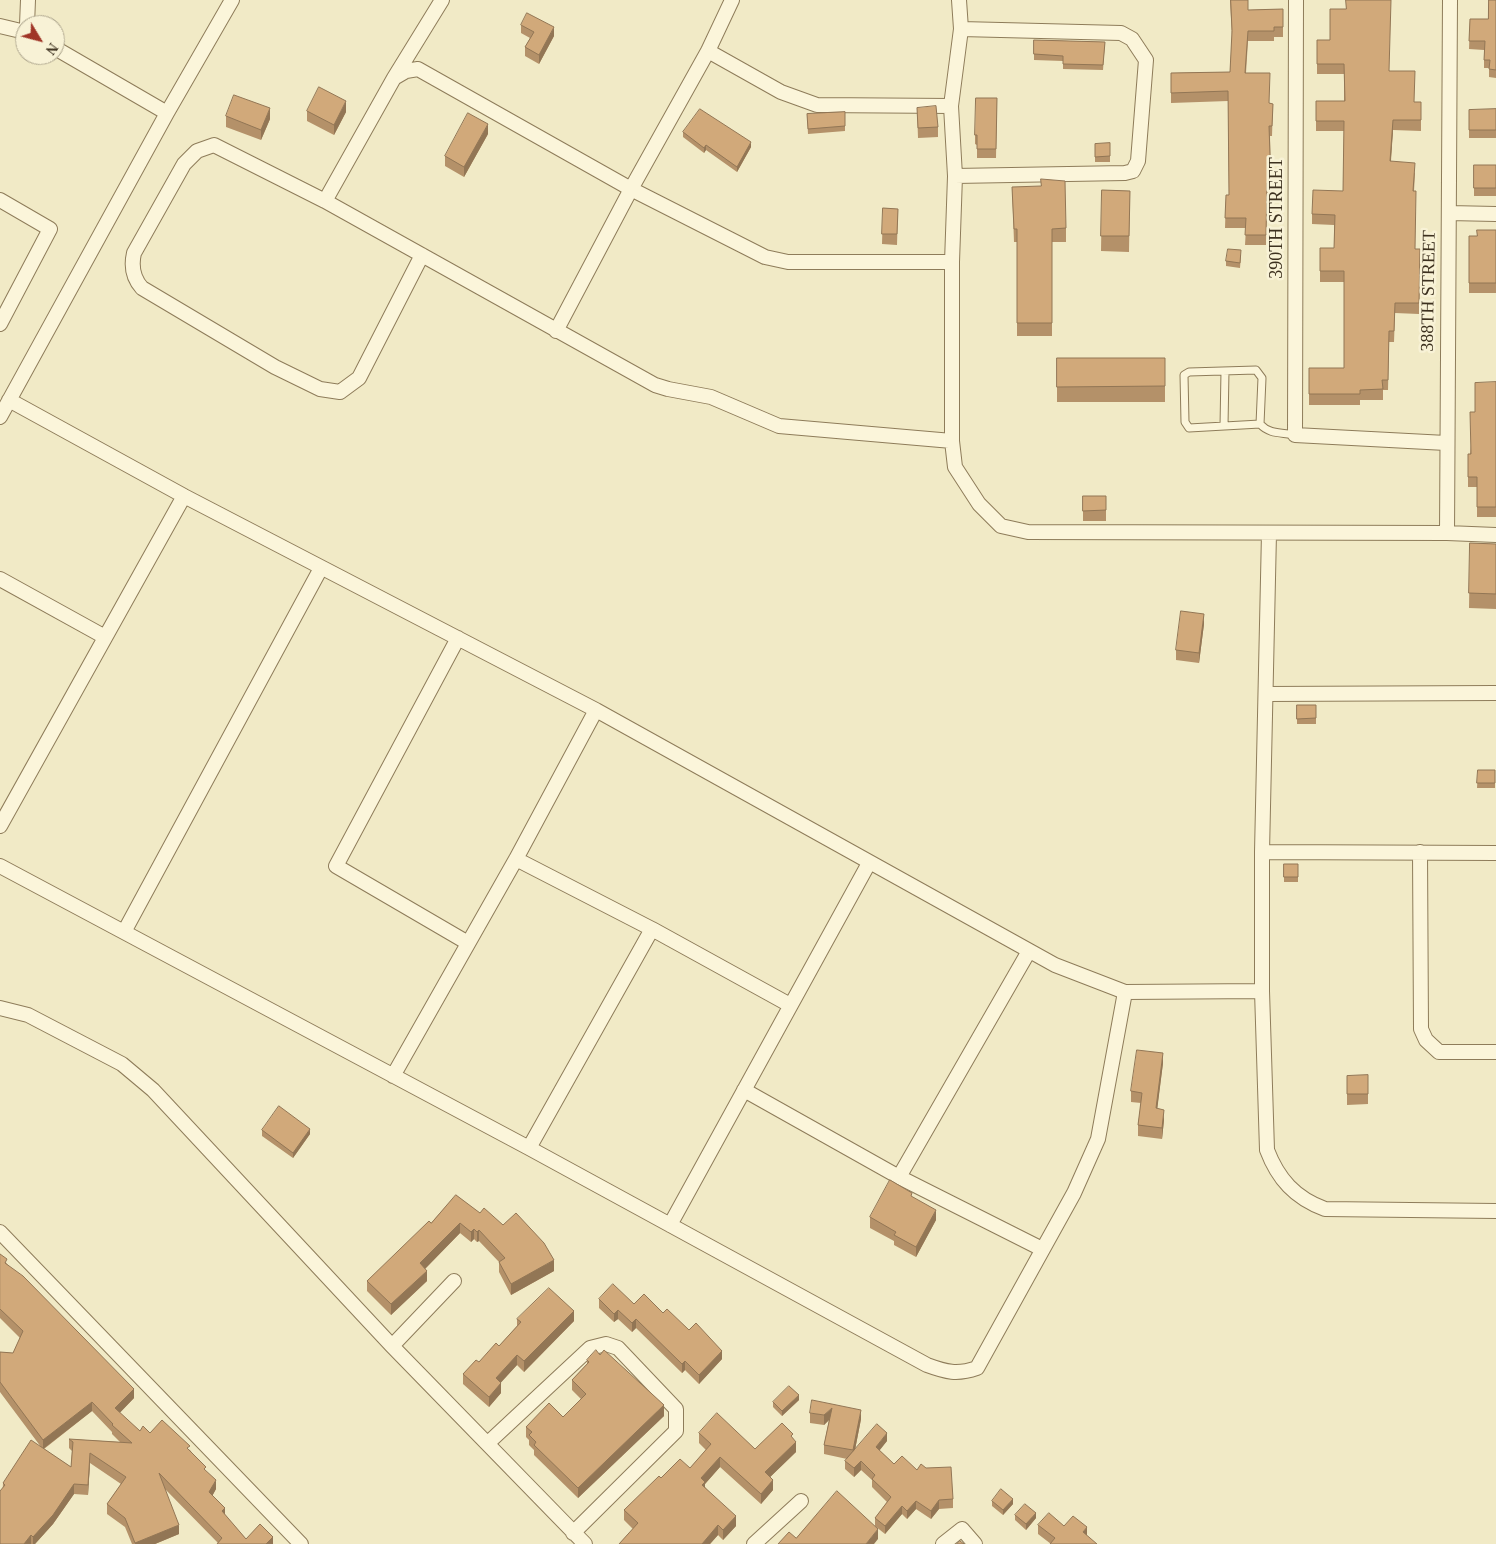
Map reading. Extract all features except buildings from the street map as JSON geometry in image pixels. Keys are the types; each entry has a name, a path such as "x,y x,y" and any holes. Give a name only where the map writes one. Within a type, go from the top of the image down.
{"street":[{"path":"28,0 28,15"},
{"path":"0,417 167,113 232,0"},
{"path":"325,201 394,78 442,0"},
{"path":"556,331 631,189 708,51 732,0"},
{"path":"959,0 961,29 952,106 955,176 952,262 952,441 955,467 979,504 1001,526 1014,530 1269,534 1447,533 1496,536"},
{"name":"390TH STREET","path":"1295,435 1296,0"},
{"name":"388TH STREET","path":"1447,533 1446,443 1450,0"},
{"path":"0,26 15,30"},
{"path":"955,176 1125,173 1133,171 1138,160 1146,60 1132,39 1121,33 961,29"},
{"path":"708,51 781,92 816,105 952,106"},
{"path":"65,54 167,113"},
{"path":"394,78 406,71 418,69 631,189 765,256 788,262 952,262"},
{"path":"422,255 359,378 340,392 320,389 267,362 142,288 133,271 134,253 184,164 190,156 204,147 214,145 325,201 422,255 556,331 655,385 711,397 780,426 952,441"},
{"path":"0,200 50,229 0,324"},
{"path":"1449,212 1496,214"},
{"path":"9,400 184,496 596,710 1055,965 1125,992 1262,991"},
{"path":"1295,435 1446,443"},
{"path":"0,826 184,496"},
{"path":"1269,534 1262,852 1262,991 1267,1150 1274,1168 1286,1185 1311,1204 1325,1209 1496,1211"},
{"path":"124,932 321,568"},
{"path":"0,579 105,637"},
{"path":"458,638 336,866 468,943"},
{"path":"1266,694 1496,693"},
{"path":"393,1076 516,859 596,710"},
{"path":"1262,852 1496,853"},
{"path":"1420,852 1421,1029 1426,1040 1439,1052 1496,1052"},
{"path":"516,859 790,1005"},
{"path":"670,1225 869,863"},
{"path":"0,866 529,1148 927,1365 949,1373 965,1372 977,1368 1074,1193 1098,1139 1125,992"},
{"path":"529,1148 652,930"},
{"path":"899,1177 1029,951"},
{"path":"0,1008 28,1015 122,1064 153,1090 233,1179 585,1544"},
{"path":"744,1090 899,1177 1042,1248"},
{"path":"0,1232 301,1544"},
{"path":"392,1346 454,1281"},
{"path":"488,1443 590,1348 606,1344 618,1348 625,1355 676,1409 676,1431 573,1532"},
{"path":"754,1544 801,1501"},
{"path":"944,1544 962,1530 975,1544"}],"lane":[{"path":"1260,424 1189,428 1187,426 1184,375 1189,372 1256,370 1262,378 1260,424 1265,429 1276,434 1295,435"},
{"path":"1224,426 1225,371"}]}
